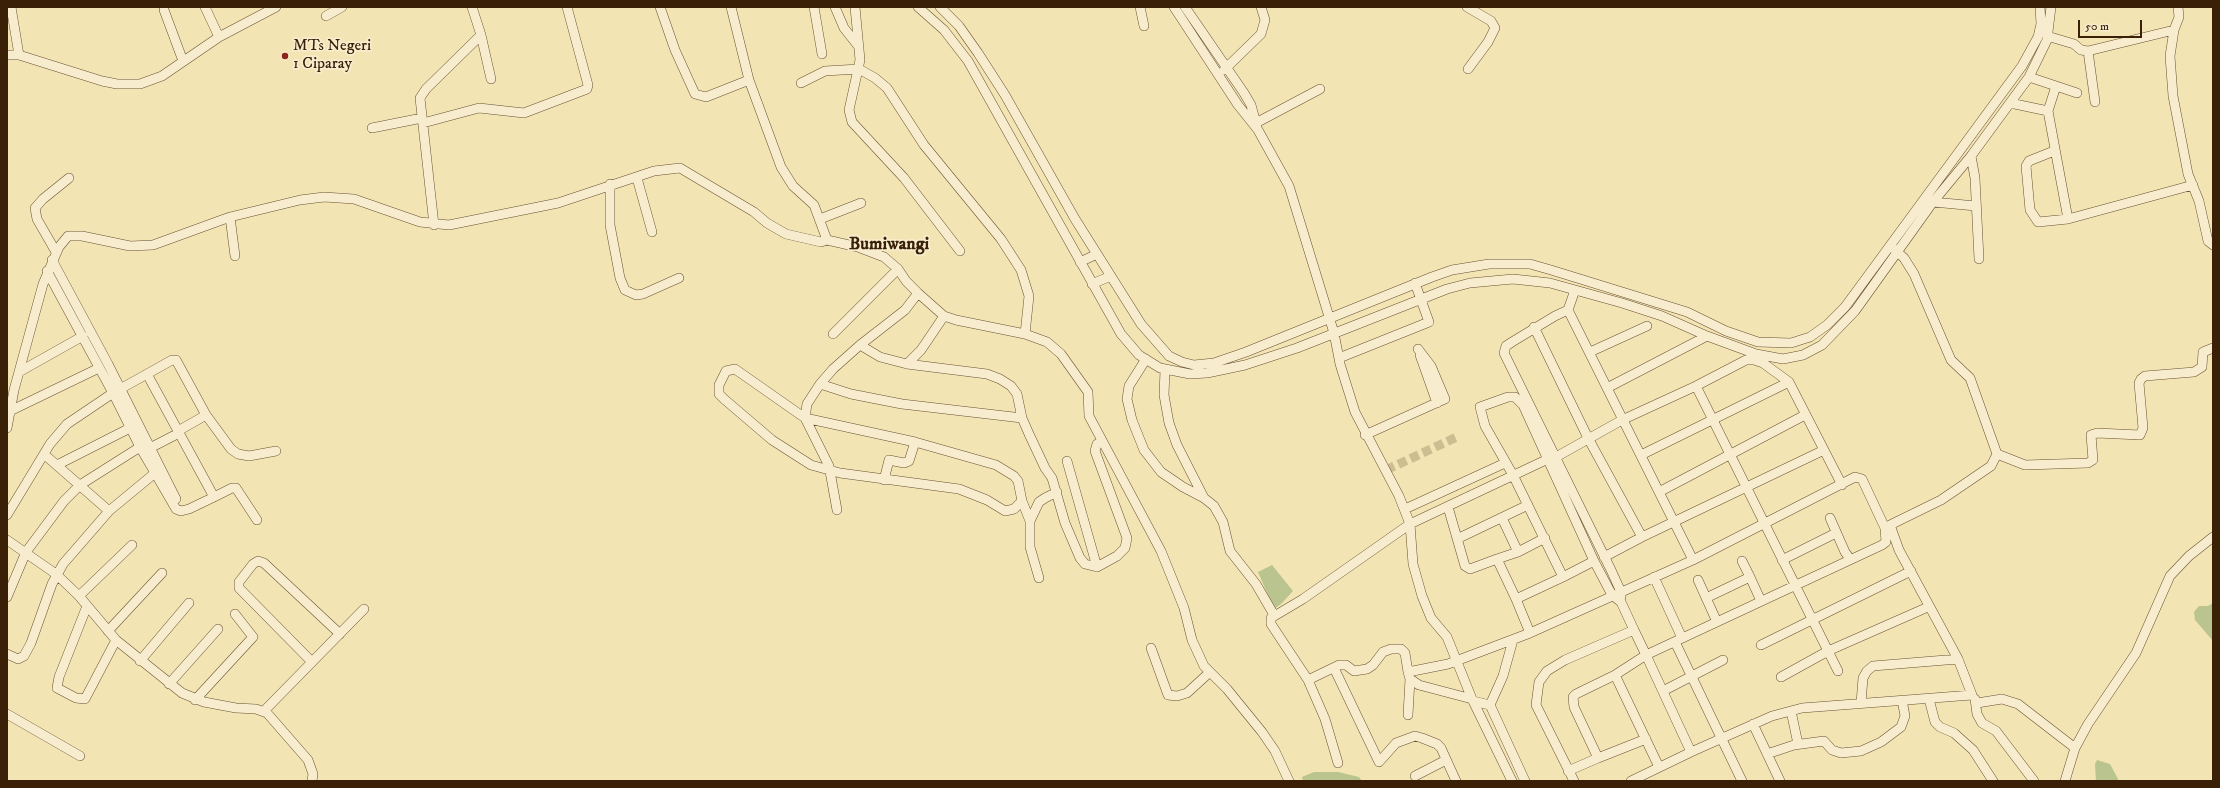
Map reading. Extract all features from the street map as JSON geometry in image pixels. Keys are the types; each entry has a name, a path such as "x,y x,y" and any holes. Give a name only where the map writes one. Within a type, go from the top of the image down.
{"street":[{"path":"11,7 20,55"},
{"path":"205,7 219,37"},
{"path":"7,55 20,55 102,81 130,85 151,82 219,37 276,7"},
{"path":"326,16 342,7"},
{"path":"472,7 481,35 491,79"},
{"path":"372,128 423,120 479,108 524,113 587,89 588,85 568,7"},
{"path":"660,7 675,50 695,94 706,97 749,80"},
{"path":"730,7 749,80 781,167 793,186 814,205 827,240"},
{"path":"814,7 822,54"},
{"path":"835,7 844,28 859,47"},
{"path":"856,7 859,69 849,110 852,122 904,178 960,251"},
{"path":"918,7 944,30 968,61 1082,261 1120,334 1133,349 1164,370 1190,374 1228,370 1297,348 1331,326 1418,291 1470,283 1513,279 1550,283 1662,316 1707,336 1756,354 1773,358 1789,358 1803,355 1822,344 1838,331 2031,53 2040,31 2040,7"},
{"path":"940,7 959,26 978,53 1095,255 1141,324 1160,347 1172,358 1189,364 1204,365 1222,361 1331,326 1418,291 1452,270 1489,264 1530,264 1687,312 1746,338 1768,344 1792,344 1818,332 1845,307 1970,156 2029,77 2047,40 2046,36 2051,7"},
{"path":"1140,7 1144,26"},
{"path":"1174,7 1238,105 1256,126 1278,166 1293,198 1331,326 1354,412 1365,435 1387,472 1405,509 1410,524 1413,564 1422,596 1431,618 1447,637 1472,700 1512,781"},
{"path":"1185,7 1249,101 1256,126"},
{"path":"1219,75 1263,30 1265,16 1261,7"},
{"path":"1467,7 1492,22 1495,28 1488,42 1468,69"},
{"path":"2178,7 2179,17 2174,30 2170,56 2174,96 2188,174 2193,185 2208,241 2213,244"},
{"path":"164,10 183,61"},
{"path":"1184,22 1192,17"},
{"path":"2046,36 2074,44 2081,50 2088,51 2174,30"},
{"path":"434,225 420,101 423,92 481,35"},
{"path":"2088,51 2095,102"},
{"path":"968,61 978,53"},
{"path":"801,83 825,71 859,69 875,78 887,88 924,145 1012,254 1021,270 1028,296 1025,334"},
{"path":"2029,77 2077,93"},
{"path":"2056,86 2048,112 2068,219"},
{"path":"1256,126 1320,89"},
{"path":"992,102 1004,96"},
{"path":"2010,103 2048,112"},
{"path":"2054,150 2026,164 2030,210 2038,222 2068,219 2193,185"},
{"path":"1970,156 1974,178 1979,259"},
{"path":"7,428 19,372 47,271 62,241 71,235 130,246 153,245 230,218 300,200 341,197 354,198 403,217 434,225 477,220 558,203 610,184 637,178 654,171 680,168 754,212 767,223 786,234 821,242 827,240 858,247 884,257 898,269 906,281 918,293 944,316 956,320 1025,334 1047,342 1061,354 1073,368 1088,392 1089,416 1161,551 1184,608 1192,640 1204,666 1237,700 1262,732 1282,764 1289,781"},
{"path":"1032,174 1044,168"},
{"path":"69,178 43,199 35,208 37,219 134,427 140,447 176,509 182,511 235,488 257,520"},
{"path":"637,178 652,232"},
{"path":"610,184 610,225 620,278 624,290 629,293 639,295 679,278"},
{"path":"1933,202 1976,206"},
{"path":"820,219 861,203"},
{"path":"230,218 235,256"},
{"path":"1894,249 1914,274 1951,360 1970,378 1998,454 2025,465 2088,464 2093,460 2091,435 2097,433 2140,435 2143,428 2139,383 2141,379 2145,376 2194,372 2202,367 2203,352 2213,348"},
{"path":"1082,261 1095,255"},
{"path":"833,334 898,269"},
{"path":"47,271 99,368 117,391"},
{"path":"1093,284 1110,276"},
{"path":"1575,290 1568,310 1534,328 1506,346 1504,353 1552,458 1594,561 1612,595 1621,602"},
{"path":"1339,358 1429,322 1418,291"},
{"path":"837,510 830,471 805,418 808,401 820,384 860,345 905,310 918,293"},
{"path":"1568,310 1693,560"},
{"path":"907,364 920,350 944,316"},
{"path":"1590,352 1647,326"},
{"path":"1534,328 1588,438 1642,537"},
{"path":"19,372 83,336"},
{"path":"1607,388 1707,336"},
{"path":"860,345 880,357 907,364 975,372 1000,379 1015,390 1022,418 1057,492 1065,523 1080,558 1085,564 1097,567 1117,556 1125,548 1127,538 1095,450 1097,444 1102,441"},
{"path":"1365,435 1437,403 1445,399 1432,366 1418,349 1437,403"},
{"path":"1146,359 1132,380 1128,394 1129,410 1136,434 1144,450 1161,472 1183,487 1204,498"},
{"path":"7,515 45,455 52,441 67,424 117,391 171,361 176,360 206,416 224,442 238,454 249,456 276,451"},
{"path":"1338,763 1326,719 1308,680 1271,624 1270,619 1410,524 1552,458 1622,420 1696,386 1746,360 1763,363 1789,382 1842,485"},
{"path":"10,411 99,368"},
{"path":"1022,501 1014,509 1005,511 987,500 959,489 884,480 830,471 811,465 772,440 722,398 718,392 719,385 726,371 735,369 805,418 915,442 977,459 1001,468 1014,476 1018,481 1022,501 1030,520 1030,547 1039,578"},
{"path":"1164,370 1165,403 1169,423 1180,451 1204,498 1219,514 1230,551 1256,584 1274,615"},
{"path":"147,374 214,497"},
{"path":"1641,455 1789,382"},
{"path":"820,384 851,394 902,404 1022,418"},
{"path":"1696,386 1745,488 1838,671"},
{"path":"1564,577 1513,475 1485,426 1480,407 1508,396 1515,398 1523,405 1621,592 1621,602 1691,752"},
{"path":"1659,492 1805,415"},
{"path":"150,448 206,416"},
{"path":"134,427 150,448 182,511"},
{"path":"57,465 134,427"},
{"path":"884,480 889,460 907,463 911,459 915,442"},
{"path":"7,597 26,552 38,534 80,485 140,447"},
{"path":"1604,557 1642,537 1824,450"},
{"path":"1888,527 1941,500 1991,466 1998,454"},
{"path":"45,455 109,511"},
{"path":"1067,460 1097,567"},
{"path":"1405,509 1506,463"},
{"path":"7,654 18,659 25,654 56,574 109,511 155,473"},
{"path":"1409,676 1530,633 1654,576 1693,560 1855,477 1862,479 1911,571 1928,607 1958,659 1974,699 1977,714 1982,723 1996,731 2034,781"},
{"path":"1030,520 1039,502 1057,492"},
{"path":"1423,502 1439,510"},
{"path":"1459,538 1528,505"},
{"path":"1448,507 1459,538 1467,568 1476,567 1518,552 1545,538"},
{"path":"1502,518 1518,552"},
{"path":"1830,518 1850,559"},
{"path":"1598,758 1574,707 1573,698 1576,694 1615,676 1646,655 1886,542 1888,527"},
{"path":"1782,560 1836,533"},
{"path":"2065,781 2075,748 2088,724 2136,653 2170,576 2189,556 2213,537"},
{"path":"7,540 56,574 78,596 116,640 169,684 195,700 230,708 264,711 271,716 308,760 313,774 312,781"},
{"path":"78,596 132,545"},
{"path":"1497,559 1530,633"},
{"path":"312,662 239,588 239,582 253,564 259,561 264,563 340,634"},
{"path":"1516,599 1564,577 1594,561"},
{"path":"1742,562 1761,601"},
{"path":"1761,645 1911,571"},
{"path":"108,631 162,573"},
{"path":"1654,576 1692,677 1742,781"},
{"path":"1706,598 1750,577"},
{"path":"1698,580 1718,622"},
{"path":"140,661 189,603"},
{"path":"87,606 59,677 57,688 76,698 86,698 116,640"},
{"path":"1781,677 1828,652 1928,607"},
{"path":"264,711 364,609"},
{"path":"195,700 253,637 235,614"},
{"path":"169,684 218,628"},
{"path":"1574,781 1536,705 1539,682 1547,671 1565,660 1634,630"},
{"path":"1513,640 1502,676 1490,705 1525,781"},
{"path":"1152,648 1168,695 1177,696 1187,693 1210,672"},
{"path":"1308,680 1342,665 1354,671 1367,669 1373,665 1384,652 1401,649 1406,656 1409,676 1408,715"},
{"path":"1861,703 1863,678 1873,666 1958,659"},
{"path":"1663,691 1723,660"},
{"path":"1334,668 1378,762 1396,743 1414,736 1437,744 1456,781"},
{"path":"1409,676 1419,685 1490,705"},
{"path":"1615,676 1660,767"},
{"path":"1631,781 1647,777 1660,767 1772,716 1802,708 1861,703 1929,699 2002,699 2018,704 2075,748"},
{"path":"1929,699 1935,722 1940,727 1954,733 1973,750 1993,781"},
{"path":"1767,754 1798,744 1824,741 1832,750 1841,753 1861,751 1881,742 1901,727 1905,716 1902,700"},
{"path":"1792,710 1798,744"},
{"path":"7,714 80,756"},
{"path":"1753,724 1780,781"},
{"path":"1568,771 1646,739"},
{"path":"1413,779 1446,760"}],"green space":[{"path":"1272,565 1293,591 1274,609 1258,572"},
{"path":"2213,603 2213,641 2195,620 2194,612 2199,606 2208,606"},
{"path":"2097,760 2110,764 2119,781 2096,781 2095,764"},
{"path":"1314,772 1338,772 1359,777 1362,781 1303,781 1302,777"}],"tunnel":[{"path":"1386,470 1459,436"}],"place":[{"name":"MTs Negeri 1 Ciparay","path":"285,56"}],"district":[{"name":"Bumiwangi","path":"889,245"}]}
